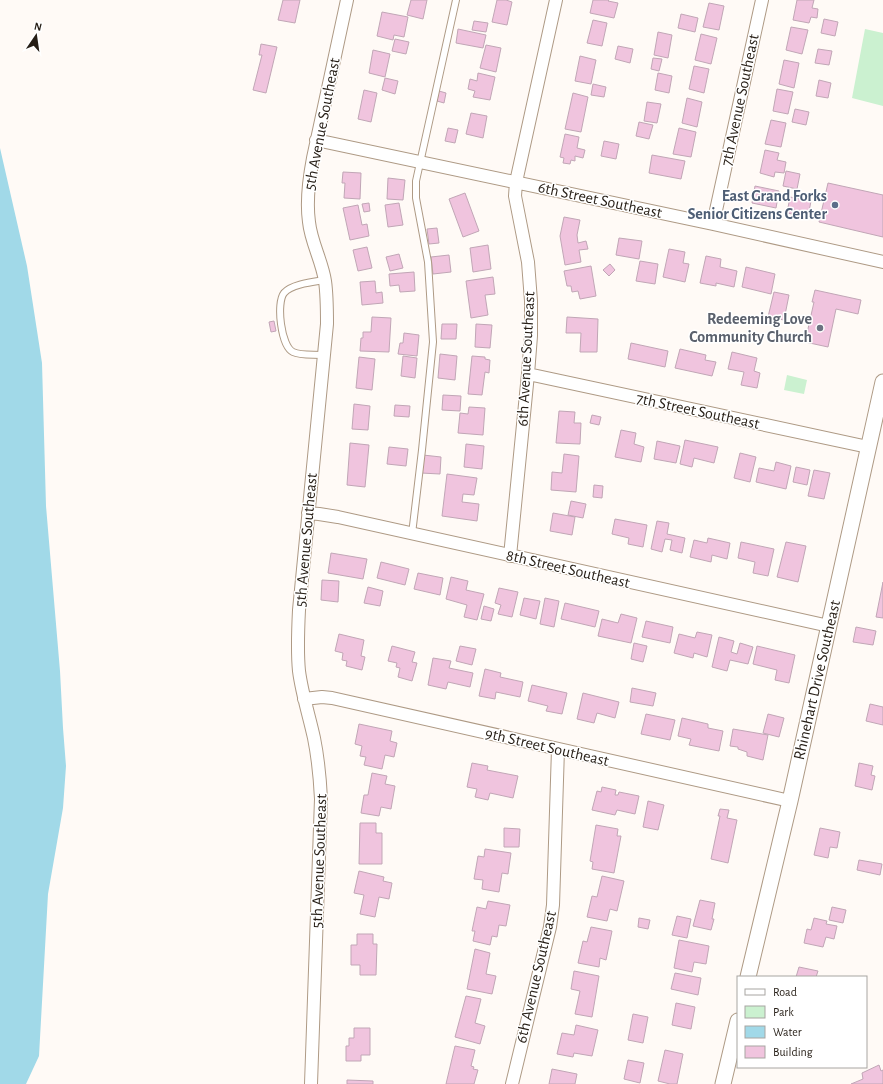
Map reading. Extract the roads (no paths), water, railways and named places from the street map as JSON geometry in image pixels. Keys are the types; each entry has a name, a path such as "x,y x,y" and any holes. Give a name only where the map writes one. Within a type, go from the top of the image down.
{"street":[{"name":"5th Avenue Southeast","path":"311,1084 321,799 320,776 314,737 304,699 299,672 298,652 299,610 324,355 327,303 325,280 313,242 309,221 308,201 316,140 347,0"},
{"name":"6th Avenue Southeast","path":"510,556 531,329 530,280 515,196 516,182 556,0"},
{"name":"7th Avenue Southeast","path":"713,224 762,0"},
{"name":"6th Street Southeast","path":"316,140 713,224 883,262"},
{"name":"7th Street Southeast","path":"528,374 868,448"},
{"name":"Rhinehart Drive Southeast","path":"748,976 790,801 883,382"},
{"name":"8th Street Southeast","path":"308,513 328,515 829,626"},
{"name":"9th Street Southeast","path":"304,699 322,697 332,698 790,801"},
{"name":"6th Avenue Southeast","path":"512,1084 550,927 553,905 558,749"},
{"path":"724,1084 737,1026"}],"lane":[{"path":"412,534 422,450 432,342 428,262 416,198 416,181 456,0"},
{"path":"324,355 300,354 292,352 289,349 283,333 280,305 281,298 284,293 290,289 299,285 325,280"}],"water":[{"path":"0,148 27,266 42,363 46,506 60,671 66,766 63,808 48,894 39,1056 26,1084 0,1084"}],"place":[{"name":"East Grand Forks Senior Citizens Center","path":"835,205"},
{"name":"Redeeming Love Community Church","path":"820,328"}]}
